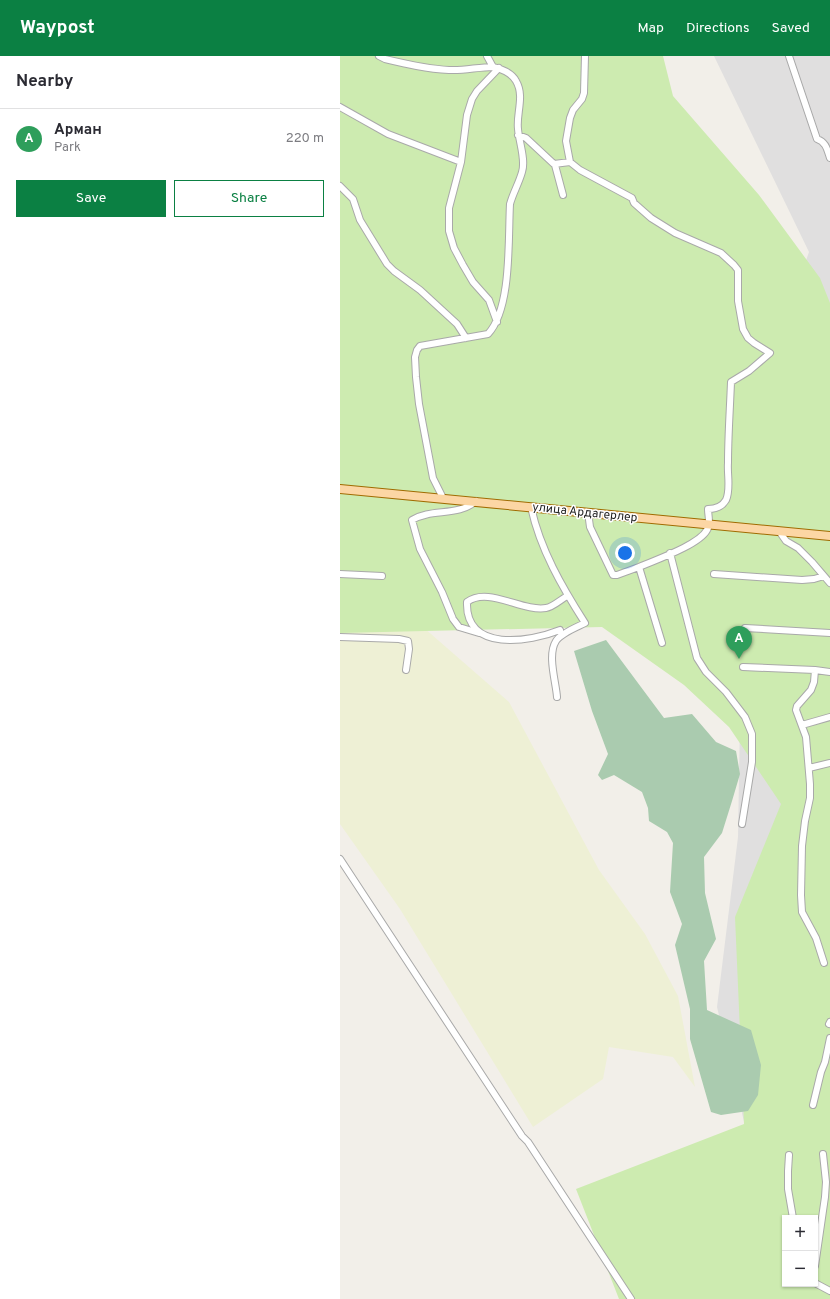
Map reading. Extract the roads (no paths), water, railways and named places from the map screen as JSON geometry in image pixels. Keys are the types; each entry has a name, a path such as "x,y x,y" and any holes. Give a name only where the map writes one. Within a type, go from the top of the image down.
{"main road":[{"name":"улица Ардагерлер","path":"340,489 830,536"}],"street":[{"path":"379,56 385,59 435,69 465,70 479,67 496,67"},
{"path":"442,498 433,478 429,464 419,404 415,357 420,346 488,334 497,322 506,282 510,204 513,192 522,172 523,164 517,128 520,99 516,80 496,67 487,56"},
{"path":"585,56 584,93 582,99 573,110 566,141 570,162 580,170 632,198 634,203 651,218 676,233 720,253 734,265 738,270 739,307 743,328 748,338 770,352 749,371 731,382 728,491 723,504 714,509 708,509 708,530 701,538 679,550 639,567 624,573 613,575 590,527 588,512"},
{"path":"789,56 817,139 823,142 826,146 830,158"},
{"path":"496,67 472,99 467,115 460,162 449,208 449,232 454,248 463,265 473,282 489,300 497,322"},
{"path":"340,107 388,134 460,162"},
{"path":"518,135 526,138 555,165 563,195"},
{"path":"554,164 570,162"},
{"path":"340,186 353,199 360,220 387,264 420,290 457,324 466,338"},
{"path":"476,501 470,507 456,511 419,516 412,520 420,549 442,592 453,619 459,627 484,636 515,641 547,635 560,630"},
{"path":"531,507 534,522 542,545 567,596 585,623 569,631 556,641 552,653 557,697"},
{"path":"779,531 786,541 798,548 830,583"},
{"path":"670,553 697,658 706,672 726,692 745,717 752,734 752,762 742,824"},
{"path":"639,567 662,643"},
{"path":"340,574 382,576"},
{"path":"714,574 802,580 824,576"},
{"path":"479,633 471,622 467,612 467,602 472,598 494,598 536,608 544,608 550,607 567,596"},
{"path":"745,628 830,633"},
{"path":"340,637 399,639 408,641 409,645 406,670"},
{"path":"743,667 830,672"},
{"path":"815,670 814,682 811,690 797,706 796,710 806,737 810,798 805,821 801,874 801,909 808,926 816,938 824,963"},
{"path":"802,725 830,717"},
{"path":"809,768 830,763"},
{"path":"340,859 631,1299"},
{"path":"813,1105 830,1038"},
{"path":"789,1154 788,1188 792,1215"},
{"path":"818,1236 826,1190 824,1154"},
{"path":"818,1285 830,1291"}],"place":[{"name":"Арман","path":"739,659"}]}
